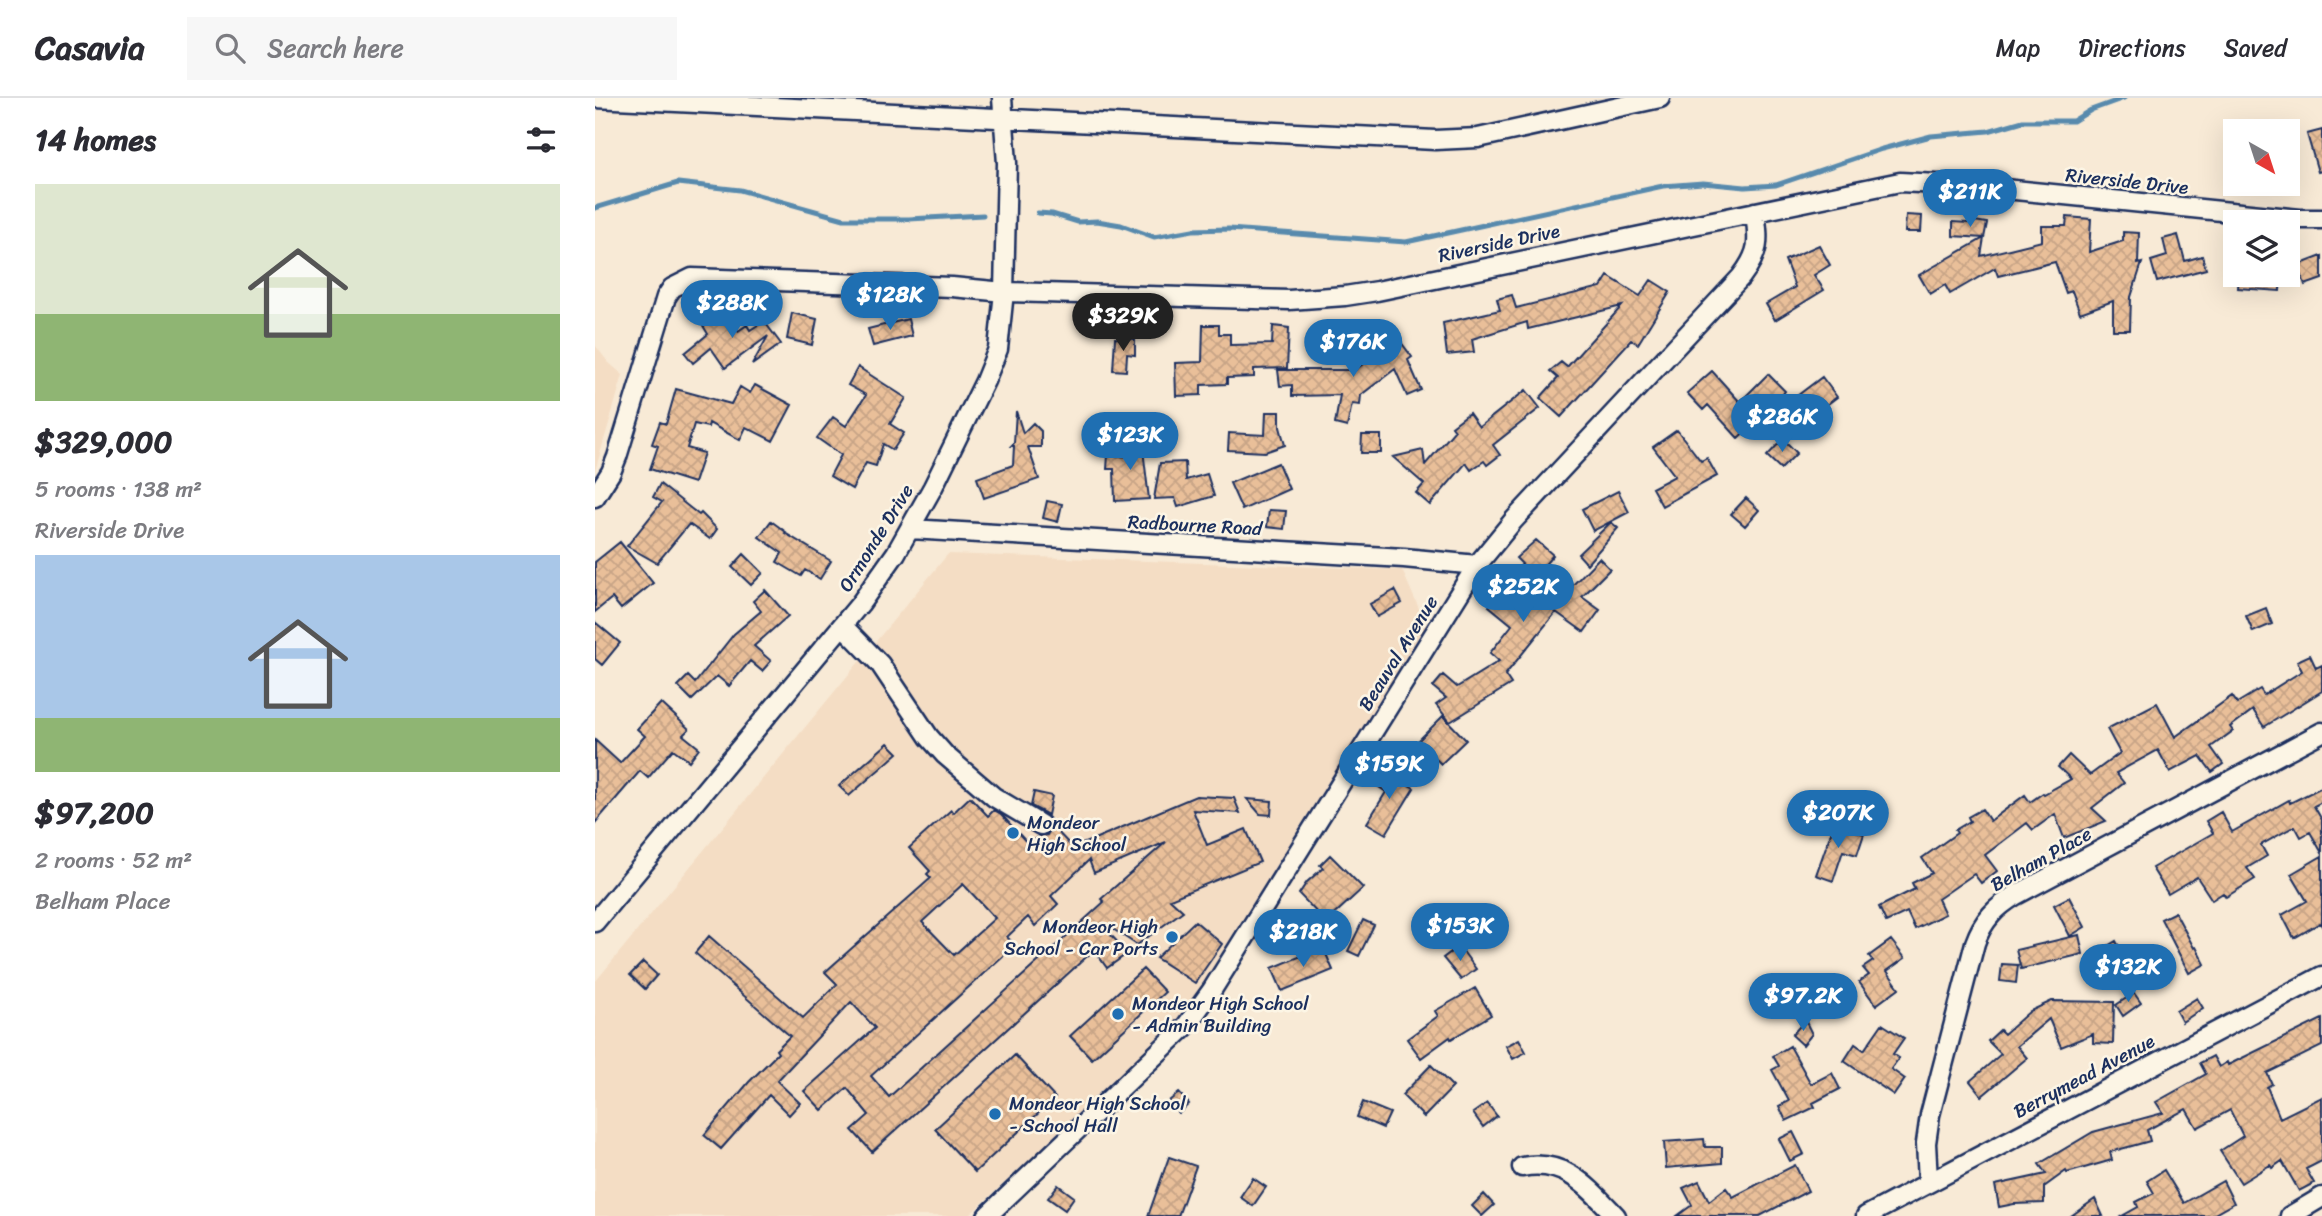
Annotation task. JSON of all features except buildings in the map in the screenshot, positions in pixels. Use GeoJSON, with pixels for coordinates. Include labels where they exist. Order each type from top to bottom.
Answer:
{"type":"FeatureCollection","features":[{"type":"Feature","properties":{"kind":"street"},"geometry":{"type":"LineString","coordinates":[[595,98],[1457,140],[1478,138],[1660,98]]}},
{"type":"Feature","properties":{"kind":"street","name":"Ormonde Drive"},"geometry":{"type":"LineString","coordinates":[[595,922],[843,626],[878,580],[910,529],[952,451],[993,363],[1000,334],[1004,292],[1007,163],[1002,98]]}},
{"type":"Feature","properties":{"kind":"street","name":"Riverside Drive"},"geometry":{"type":"LineString","coordinates":[[595,496],[611,472],[617,457],[661,307],[672,288],[692,278],[952,287],[1004,292],[1289,300],[1345,296],[1879,185],[1921,182],[2322,219]]}},
{"type":"Feature","properties":{"kind":"street","name":"Beauval Avenue"},"geometry":{"type":"LineString","coordinates":[[986,1216],[1171,1042],[1193,1017],[1477,565],[1523,511],[1741,277],[1755,256],[1758,246],[1755,212]]}},
{"type":"Feature","properties":{"kind":"street","name":"Radbourne Road"},"geometry":{"type":"LineString","coordinates":[[910,529],[1404,558],[1477,565]]}},
{"type":"Feature","properties":{"kind":"street"},"geometry":{"type":"LineString","coordinates":[[843,626],[880,664],[929,737],[945,755],[994,797],[1041,824]]}},
{"type":"Feature","properties":{"kind":"street","name":"Belham Place"},"geometry":{"type":"LineString","coordinates":[[1928,1181],[1926,1143],[1930,1115],[1975,943],[1985,920],[1994,910],[2016,895],[2322,732]]}},
{"type":"Feature","properties":{"kind":"street","name":"Berrymead Avenue"},"geometry":{"type":"LineString","coordinates":[[1866,1216],[2322,976]]}},
{"type":"Feature","properties":{"kind":"street"},"geometry":{"type":"LineString","coordinates":[[1522,1167],[1544,1164],[1562,1170],[1594,1193],[1616,1216]]}},
{"type":"Feature","properties":{"kind":"street"},"geometry":{"type":"LineString","coordinates":[[2290,1216],[2322,1197]]}},
{"type":"Feature","properties":{"kind":"shaded area"},"geometry":{"type":"Polygon","coordinates":[[[595,345],[623,375],[595,471],[595,345]]]}},
{"type":"Feature","properties":{"kind":"shaded area","name":"Mondeor High School"},"geometry":{"type":"Polygon","coordinates":[[[948,554],[1402,570],[1431,636],[1196,1010],[968,1216],[595,1216],[595,982],[948,554]]]}},
{"type":"Feature","properties":{"kind":"waterway"},"geometry":{"type":"LineString","coordinates":[[1038,213],[1078,222],[1097,221],[1121,225],[1154,237],[1193,230],[1229,229],[1406,242],[1663,186],[1703,183],[1745,187],[1776,185],[1882,149],[1931,136],[1988,131],[2023,121],[2073,121],[2091,110],[2124,98]]}},
{"type":"Feature","properties":{"kind":"waterway"},"geometry":{"type":"LineString","coordinates":[[595,208],[678,183],[740,190],[844,219],[983,215]]}},
{"type":"Feature","properties":{"kind":"place","name":"Mondeor High School"},"geometry":{"type":"Point","coordinates":[1013,833]}},
{"type":"Feature","properties":{"kind":"place","name":"Mondeor High School - Car Ports"},"geometry":{"type":"Point","coordinates":[1172,937]}},
{"type":"Feature","properties":{"kind":"place","name":"Mondeor High School - Admin Building"},"geometry":{"type":"Point","coordinates":[1118,1014]}},
{"type":"Feature","properties":{"kind":"place","name":"Mondeor High School - School Hall"},"geometry":{"type":"Point","coordinates":[995,1114]}}]}
